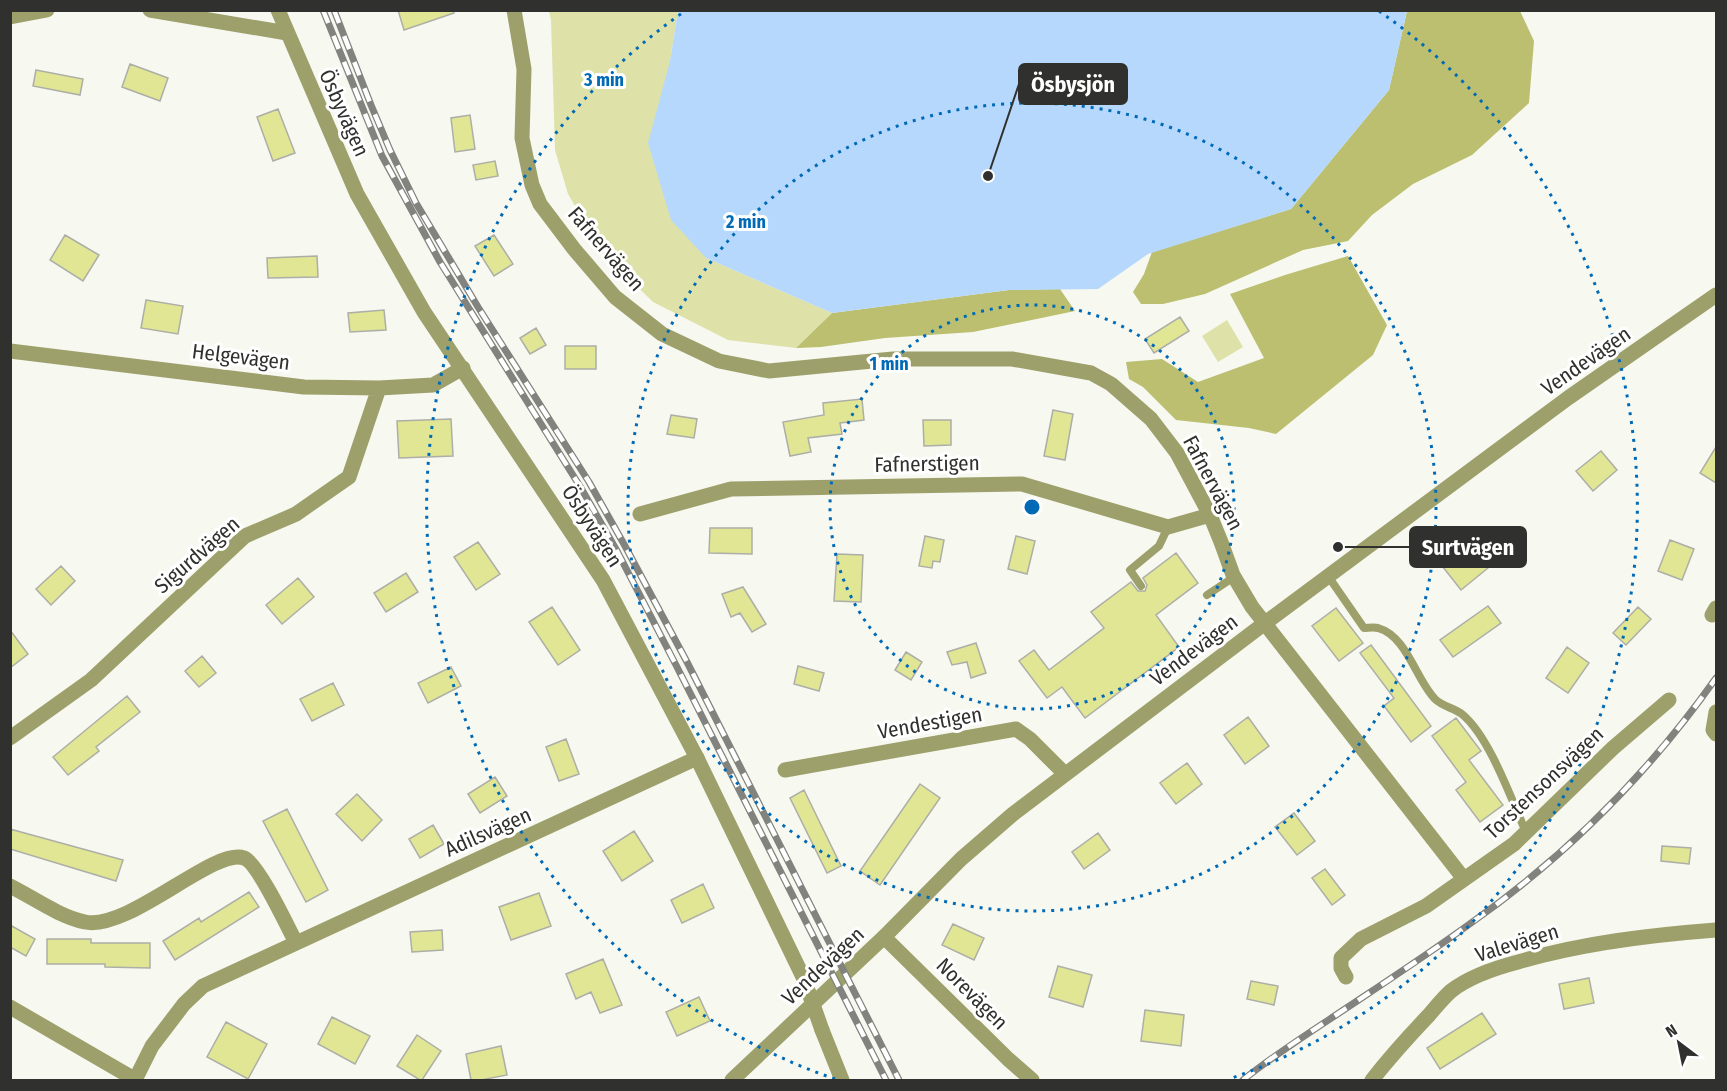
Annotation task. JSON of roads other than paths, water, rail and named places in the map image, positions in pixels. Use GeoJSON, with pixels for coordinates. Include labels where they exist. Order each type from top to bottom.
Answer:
{"type":"FeatureCollection","features":[{"type":"Feature","properties":{"kind":"street"},"geometry":{"type":"LineString","coordinates":[[10,17],[47,10]]}},
{"type":"Feature","properties":{"kind":"street"},"geometry":{"type":"LineString","coordinates":[[150,10],[287,33]]}},
{"type":"Feature","properties":{"kind":"street","name":"Ösbyvägen"},"geometry":{"type":"LineString","coordinates":[[278,10],[357,194],[424,312],[603,580],[697,758],[804,979],[842,1080]]}},
{"type":"Feature","properties":{"kind":"street","name":"Fafnervägen"},"geometry":{"type":"LineString","coordinates":[[514,10],[524,69],[522,138],[532,185],[540,204],[615,297],[662,334],[718,361],[769,371],[893,359],[1012,359],[1091,373],[1111,384],[1151,419],[1177,453],[1210,515],[1234,577],[1252,607],[1464,879]]}},
{"type":"Feature","properties":{"kind":"street","name":"Vendevägen"},"geometry":{"type":"LineString","coordinates":[[732,1080],[884,937],[961,859],[1013,814],[1568,398],[1716,295]]}},
{"type":"Feature","properties":{"kind":"street","name":"Helgevägen"},"geometry":{"type":"LineString","coordinates":[[10,351],[304,387],[379,388],[433,385],[463,368]]}},
{"type":"Feature","properties":{"kind":"street","name":"Sigurdvägen"},"geometry":{"type":"LineString","coordinates":[[10,738],[91,680],[245,536],[296,514],[349,477],[379,388]]}},
{"type":"Feature","properties":{"kind":"street","name":"Fafnerstigen"},"geometry":{"type":"LineString","coordinates":[[640,514],[731,489],[1022,483],[1168,527]]}},
{"type":"Feature","properties":{"kind":"street"},"geometry":{"type":"LineString","coordinates":[[1168,527],[1210,515]]}},
{"type":"Feature","properties":{"kind":"street","name":"Torstensonsvägen"},"geometry":{"type":"LineString","coordinates":[[1346,977],[1341,968],[1341,958],[1361,939],[1426,906],[1514,844],[1613,748],[1669,700]]}},
{"type":"Feature","properties":{"kind":"street"},"geometry":{"type":"LineString","coordinates":[[1715,732],[1716,712]]}},
{"type":"Feature","properties":{"kind":"street","name":"Vendestigen"},"geometry":{"type":"LineString","coordinates":[[785,770],[1016,729],[1030,739],[1065,774]]}},
{"type":"Feature","properties":{"kind":"street","name":"Adilsvägen"},"geometry":{"type":"LineString","coordinates":[[136,1080],[152,1046],[184,1004],[203,986],[697,758]]}},
{"type":"Feature","properties":{"kind":"street"},"geometry":{"type":"LineString","coordinates":[[10,885],[61,913],[86,922],[106,922],[150,901],[214,864],[231,857],[244,858],[255,867],[296,943]]}},
{"type":"Feature","properties":{"kind":"street","name":"Valevägen"},"geometry":{"type":"LineString","coordinates":[[1372,1080],[1451,991],[1474,978],[1498,968],[1570,949],[1630,938],[1716,930]]}},
{"type":"Feature","properties":{"kind":"street","name":"Norevägen"},"geometry":{"type":"LineString","coordinates":[[884,937],[1032,1080]]}},
{"type":"Feature","properties":{"kind":"street"},"geometry":{"type":"LineString","coordinates":[[10,1007],[136,1080]]}},
{"type":"Feature","properties":{"kind":"lane"},"geometry":{"type":"LineString","coordinates":[[1141,586],[1130,570],[1159,546],[1168,527]]}},
{"type":"Feature","properties":{"kind":"lane"},"geometry":{"type":"LineString","coordinates":[[1328,576],[1364,628],[1377,628],[1393,635],[1435,699],[1448,708],[1462,713],[1485,742],[1526,832]]}},
{"type":"Feature","properties":{"kind":"lane"},"geometry":{"type":"LineString","coordinates":[[1207,595],[1234,577]]}},
{"type":"Feature","properties":{"kind":"water"},"geometry":{"type":"Polygon","coordinates":[[[678,10],[1407,11],[1389,90],[1291,209],[1148,254],[1098,289],[1009,290],[832,313],[706,258],[671,220],[648,143],[670,61],[678,10]]]}},
{"type":"Feature","properties":{"kind":"railway"},"geometry":{"type":"LineString","coordinates":[[323,10],[382,156],[440,262],[581,488],[617,551],[886,1080]]}},
{"type":"Feature","properties":{"kind":"railway"},"geometry":{"type":"LineString","coordinates":[[334,10],[390,150],[416,203],[478,307],[589,482],[625,546],[687,662],[899,1080]]}},
{"type":"Feature","properties":{"kind":"railway"},"geometry":{"type":"LineString","coordinates":[[1243,1080],[1289,1046],[1454,935],[1540,870],[1573,841],[1634,780],[1663,747],[1716,678]]}},
{"type":"Feature","properties":{"kind":"place","name":"Ösbysjön"},"geometry":{"type":"Point","coordinates":[988,176]}},
{"type":"Feature","properties":{"kind":"place","name":"Surtvägen"},"geometry":{"type":"Point","coordinates":[1338,547]}}]}
